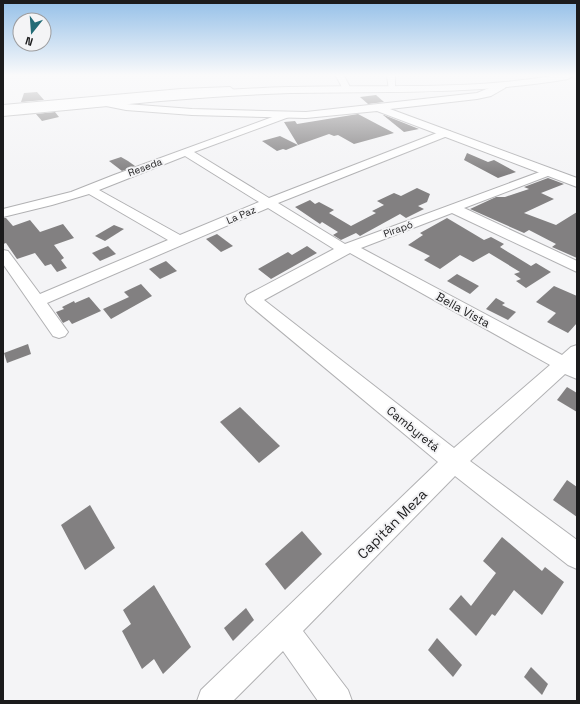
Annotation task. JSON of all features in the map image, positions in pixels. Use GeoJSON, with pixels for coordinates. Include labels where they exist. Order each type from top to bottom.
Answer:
{"type":"FeatureCollection","features":[{"type":"Feature","properties":{"kind":"main road"},"geometry":{"type":"LineString","coordinates":[[3,111],[30,109]]}},
{"type":"Feature","properties":{"kind":"main road"},"geometry":{"type":"LineString","coordinates":[[3,111],[39,109]]}},
{"type":"Feature","properties":{"kind":"main road"},"geometry":{"type":"LineString","coordinates":[[223,109],[286,115],[368,109]]}},
{"type":"Feature","properties":{"kind":"main road"},"geometry":{"type":"LineString","coordinates":[[379,109],[577,183]]}},
{"type":"Feature","properties":{"kind":"street"},"geometry":{"type":"LineString","coordinates":[[3,111],[23,109]]}},
{"type":"Feature","properties":{"kind":"street"},"geometry":{"type":"LineString","coordinates":[[3,118],[105,109]]}},
{"type":"Feature","properties":{"kind":"street","name":"Reseda"},"geometry":{"type":"LineString","coordinates":[[3,213],[67,198],[91,190],[118,177],[286,115]]}},
{"type":"Feature","properties":{"kind":"street","name":"La Paz"},"geometry":{"type":"LineString","coordinates":[[38,301],[268,203],[446,133]]}},
{"type":"Feature","properties":{"kind":"street","name":"Bella Vista"},"geometry":{"type":"LineString","coordinates":[[186,152],[268,203],[347,248],[572,363]]}},
{"type":"Feature","properties":{"kind":"street","name":"Pirapó"},"geometry":{"type":"LineString","coordinates":[[252,299],[347,248],[549,172]]}},
{"type":"Feature","properties":{"kind":"street"},"geometry":{"type":"LineString","coordinates":[[91,190],[180,241]]}},
{"type":"Feature","properties":{"kind":"street"},"geometry":{"type":"LineString","coordinates":[[453,208],[577,266]]}},
{"type":"Feature","properties":{"kind":"street"},"geometry":{"type":"LineString","coordinates":[[3,254],[59,332]]}},
{"type":"Feature","properties":{"kind":"street","name":"Cambyretá"},"geometry":{"type":"LineString","coordinates":[[252,299],[454,462],[577,556]]}},
{"type":"Feature","properties":{"kind":"street","name":"Capitán Meza"},"geometry":{"type":"LineString","coordinates":[[212,701],[454,462],[572,363]]}},
{"type":"Feature","properties":{"kind":"street"},"geometry":{"type":"LineString","coordinates":[[285,630],[338,701]]}},
{"type":"Feature","properties":{"kind":"building"},"geometry":{"type":"Polygon","coordinates":[[[55,112],[59,117],[42,121],[36,114],[55,112]]]}},
{"type":"Feature","properties":{"kind":"building"},"geometry":{"type":"Polygon","coordinates":[[[358,114],[394,133],[354,144],[338,135],[334,136],[329,134],[298,145],[284,122],[295,121],[297,124],[358,114]]]}},
{"type":"Feature","properties":{"kind":"building"},"geometry":{"type":"Polygon","coordinates":[[[384,115],[419,129],[404,132],[384,115]]]}},
{"type":"Feature","properties":{"kind":"building"},"geometry":{"type":"Polygon","coordinates":[[[280,136],[298,145],[286,150],[283,149],[277,151],[262,141],[280,136]]]}},
{"type":"Feature","properties":{"kind":"building"},"geometry":{"type":"Polygon","coordinates":[[[467,153],[488,162],[494,160],[516,172],[498,178],[464,160],[467,153]]]}},
{"type":"Feature","properties":{"kind":"building"},"geometry":{"type":"Polygon","coordinates":[[[121,157],[135,166],[122,171],[109,161],[121,157]]]}},
{"type":"Feature","properties":{"kind":"building"},"geometry":{"type":"Polygon","coordinates":[[[548,178],[564,184],[541,193],[554,199],[524,213],[556,225],[577,212],[577,258],[552,247],[556,244],[529,230],[524,233],[470,209],[496,197],[505,197],[529,189],[524,187],[548,178]]]}},
{"type":"Feature","properties":{"kind":"building"},"geometry":{"type":"Polygon","coordinates":[[[417,188],[430,194],[427,202],[418,206],[424,209],[406,218],[400,214],[360,236],[356,233],[341,240],[333,235],[338,232],[322,222],[320,224],[295,207],[310,200],[315,204],[319,202],[334,210],[329,213],[351,226],[376,213],[372,211],[384,205],[377,201],[394,193],[401,196],[417,188]]]}},
{"type":"Feature","properties":{"kind":"building"},"geometry":{"type":"Polygon","coordinates":[[[3,218],[6,218],[13,226],[30,220],[40,232],[63,224],[74,238],[54,245],[64,258],[61,260],[67,268],[57,272],[51,264],[45,266],[35,253],[17,259],[6,243],[3,244],[3,218]]]}},
{"type":"Feature","properties":{"kind":"building"},"geometry":{"type":"Polygon","coordinates":[[[447,218],[484,240],[491,237],[504,244],[500,247],[531,266],[536,263],[551,272],[526,288],[516,281],[521,279],[514,274],[520,272],[489,253],[473,262],[460,255],[440,269],[424,260],[430,256],[408,245],[423,235],[420,233],[447,218]]]}},
{"type":"Feature","properties":{"kind":"building"},"geometry":{"type":"Polygon","coordinates":[[[114,225],[124,229],[105,241],[95,236],[114,225]]]}},
{"type":"Feature","properties":{"kind":"building"},"geometry":{"type":"Polygon","coordinates":[[[217,234],[233,246],[221,252],[206,239],[217,234]]]}},
{"type":"Feature","properties":{"kind":"building"},"geometry":{"type":"Polygon","coordinates":[[[108,246],[116,254],[100,261],[92,253],[108,246]]]}},
{"type":"Feature","properties":{"kind":"building"},"geometry":{"type":"Polygon","coordinates":[[[307,246],[317,253],[271,279],[258,269],[288,252],[292,255],[307,246]]]}},
{"type":"Feature","properties":{"kind":"building"},"geometry":{"type":"Polygon","coordinates":[[[166,261],[177,271],[160,279],[149,269],[166,261]]]}},
{"type":"Feature","properties":{"kind":"building"},"geometry":{"type":"Polygon","coordinates":[[[457,274],[479,286],[470,294],[447,281],[457,274]]]}},
{"type":"Feature","properties":{"kind":"building"},"geometry":{"type":"Polygon","coordinates":[[[141,284],[152,296],[111,319],[103,309],[129,297],[124,292],[141,284]]]}},
{"type":"Feature","properties":{"kind":"building"},"geometry":{"type":"Polygon","coordinates":[[[554,286],[577,296],[577,323],[568,333],[547,322],[556,313],[536,302],[554,286]]]}},
{"type":"Feature","properties":{"kind":"building"},"geometry":{"type":"Polygon","coordinates":[[[89,297],[101,311],[72,324],[69,320],[63,323],[56,312],[64,309],[62,307],[74,301],[75,303],[89,297]]]}},
{"type":"Feature","properties":{"kind":"building"},"geometry":{"type":"Polygon","coordinates":[[[496,298],[505,303],[502,305],[516,312],[508,320],[486,309],[496,298]]]}},
{"type":"Feature","properties":{"kind":"building"},"geometry":{"type":"Polygon","coordinates":[[[28,344],[31,354],[7,363],[4,353],[28,344]]]}},
{"type":"Feature","properties":{"kind":"building"},"geometry":{"type":"Polygon","coordinates":[[[567,387],[577,393],[577,412],[557,400],[567,387]]]}},
{"type":"Feature","properties":{"kind":"building"},"geometry":{"type":"Polygon","coordinates":[[[240,407],[280,446],[259,463],[220,422],[240,407]]]}},
{"type":"Feature","properties":{"kind":"building"},"geometry":{"type":"Polygon","coordinates":[[[567,480],[577,487],[577,517],[553,500],[567,480]]]}},
{"type":"Feature","properties":{"kind":"building"},"geometry":{"type":"Polygon","coordinates":[[[90,505],[115,548],[85,570],[61,525],[90,505]]]}},
{"type":"Feature","properties":{"kind":"building"},"geometry":{"type":"Polygon","coordinates":[[[302,531],[322,554],[285,590],[265,564],[302,531]]]}},
{"type":"Feature","properties":{"kind":"building"},"geometry":{"type":"Polygon","coordinates":[[[502,537],[542,571],[545,567],[564,582],[542,615],[514,590],[495,616],[492,614],[476,636],[449,609],[461,595],[471,606],[496,573],[483,561],[502,537]]]}},
{"type":"Feature","properties":{"kind":"building"},"geometry":{"type":"Polygon","coordinates":[[[154,585],[191,647],[163,674],[154,659],[142,669],[122,631],[131,624],[123,610],[154,585]]]}},
{"type":"Feature","properties":{"kind":"building"},"geometry":{"type":"Polygon","coordinates":[[[246,608],[254,620],[233,641],[224,628],[246,608]]]}},
{"type":"Feature","properties":{"kind":"building"},"geometry":{"type":"Polygon","coordinates":[[[437,638],[462,665],[453,677],[428,650],[437,638]]]}},
{"type":"Feature","properties":{"kind":"building"},"geometry":{"type":"Polygon","coordinates":[[[531,667],[548,684],[542,695],[524,677],[531,667]]]}}]}
